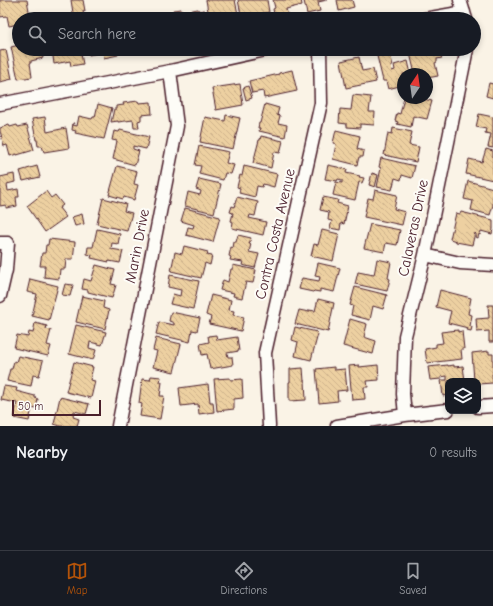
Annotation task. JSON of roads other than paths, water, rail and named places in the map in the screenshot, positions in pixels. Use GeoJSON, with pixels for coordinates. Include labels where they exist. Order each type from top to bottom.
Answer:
{"type":"FeatureCollection","features":[{"type":"Feature","properties":{"kind":"street"},"geometry":{"type":"LineString","coordinates":[[460,0],[464,12]]}},
{"type":"Feature","properties":{"kind":"street"},"geometry":{"type":"LineString","coordinates":[[0,104],[170,71],[238,56]]}},
{"type":"Feature","properties":{"kind":"street","name":"Contra Costa Avenue"},"geometry":{"type":"LineString","coordinates":[[269,426],[265,353],[321,103],[320,56]]}},
{"type":"Feature","properties":{"kind":"street","name":"Calaveras Drive"},"geometry":{"type":"LineString","coordinates":[[405,415],[402,394],[404,336],[424,254],[466,56]]}},
{"type":"Feature","properties":{"kind":"street","name":"Marin Drive"},"geometry":{"type":"LineString","coordinates":[[118,426],[177,126],[170,71]]}},
{"type":"Feature","properties":{"kind":"street"},"geometry":{"type":"LineString","coordinates":[[0,296],[6,270],[4,243]]}},
{"type":"Feature","properties":{"kind":"street"},"geometry":{"type":"LineString","coordinates":[[424,254],[460,263],[493,265]]}},
{"type":"Feature","properties":{"kind":"street"},"geometry":{"type":"LineString","coordinates":[[481,407],[493,406]]}},
{"type":"Feature","properties":{"kind":"street"},"geometry":{"type":"LineString","coordinates":[[337,426],[445,410]]}}]}
